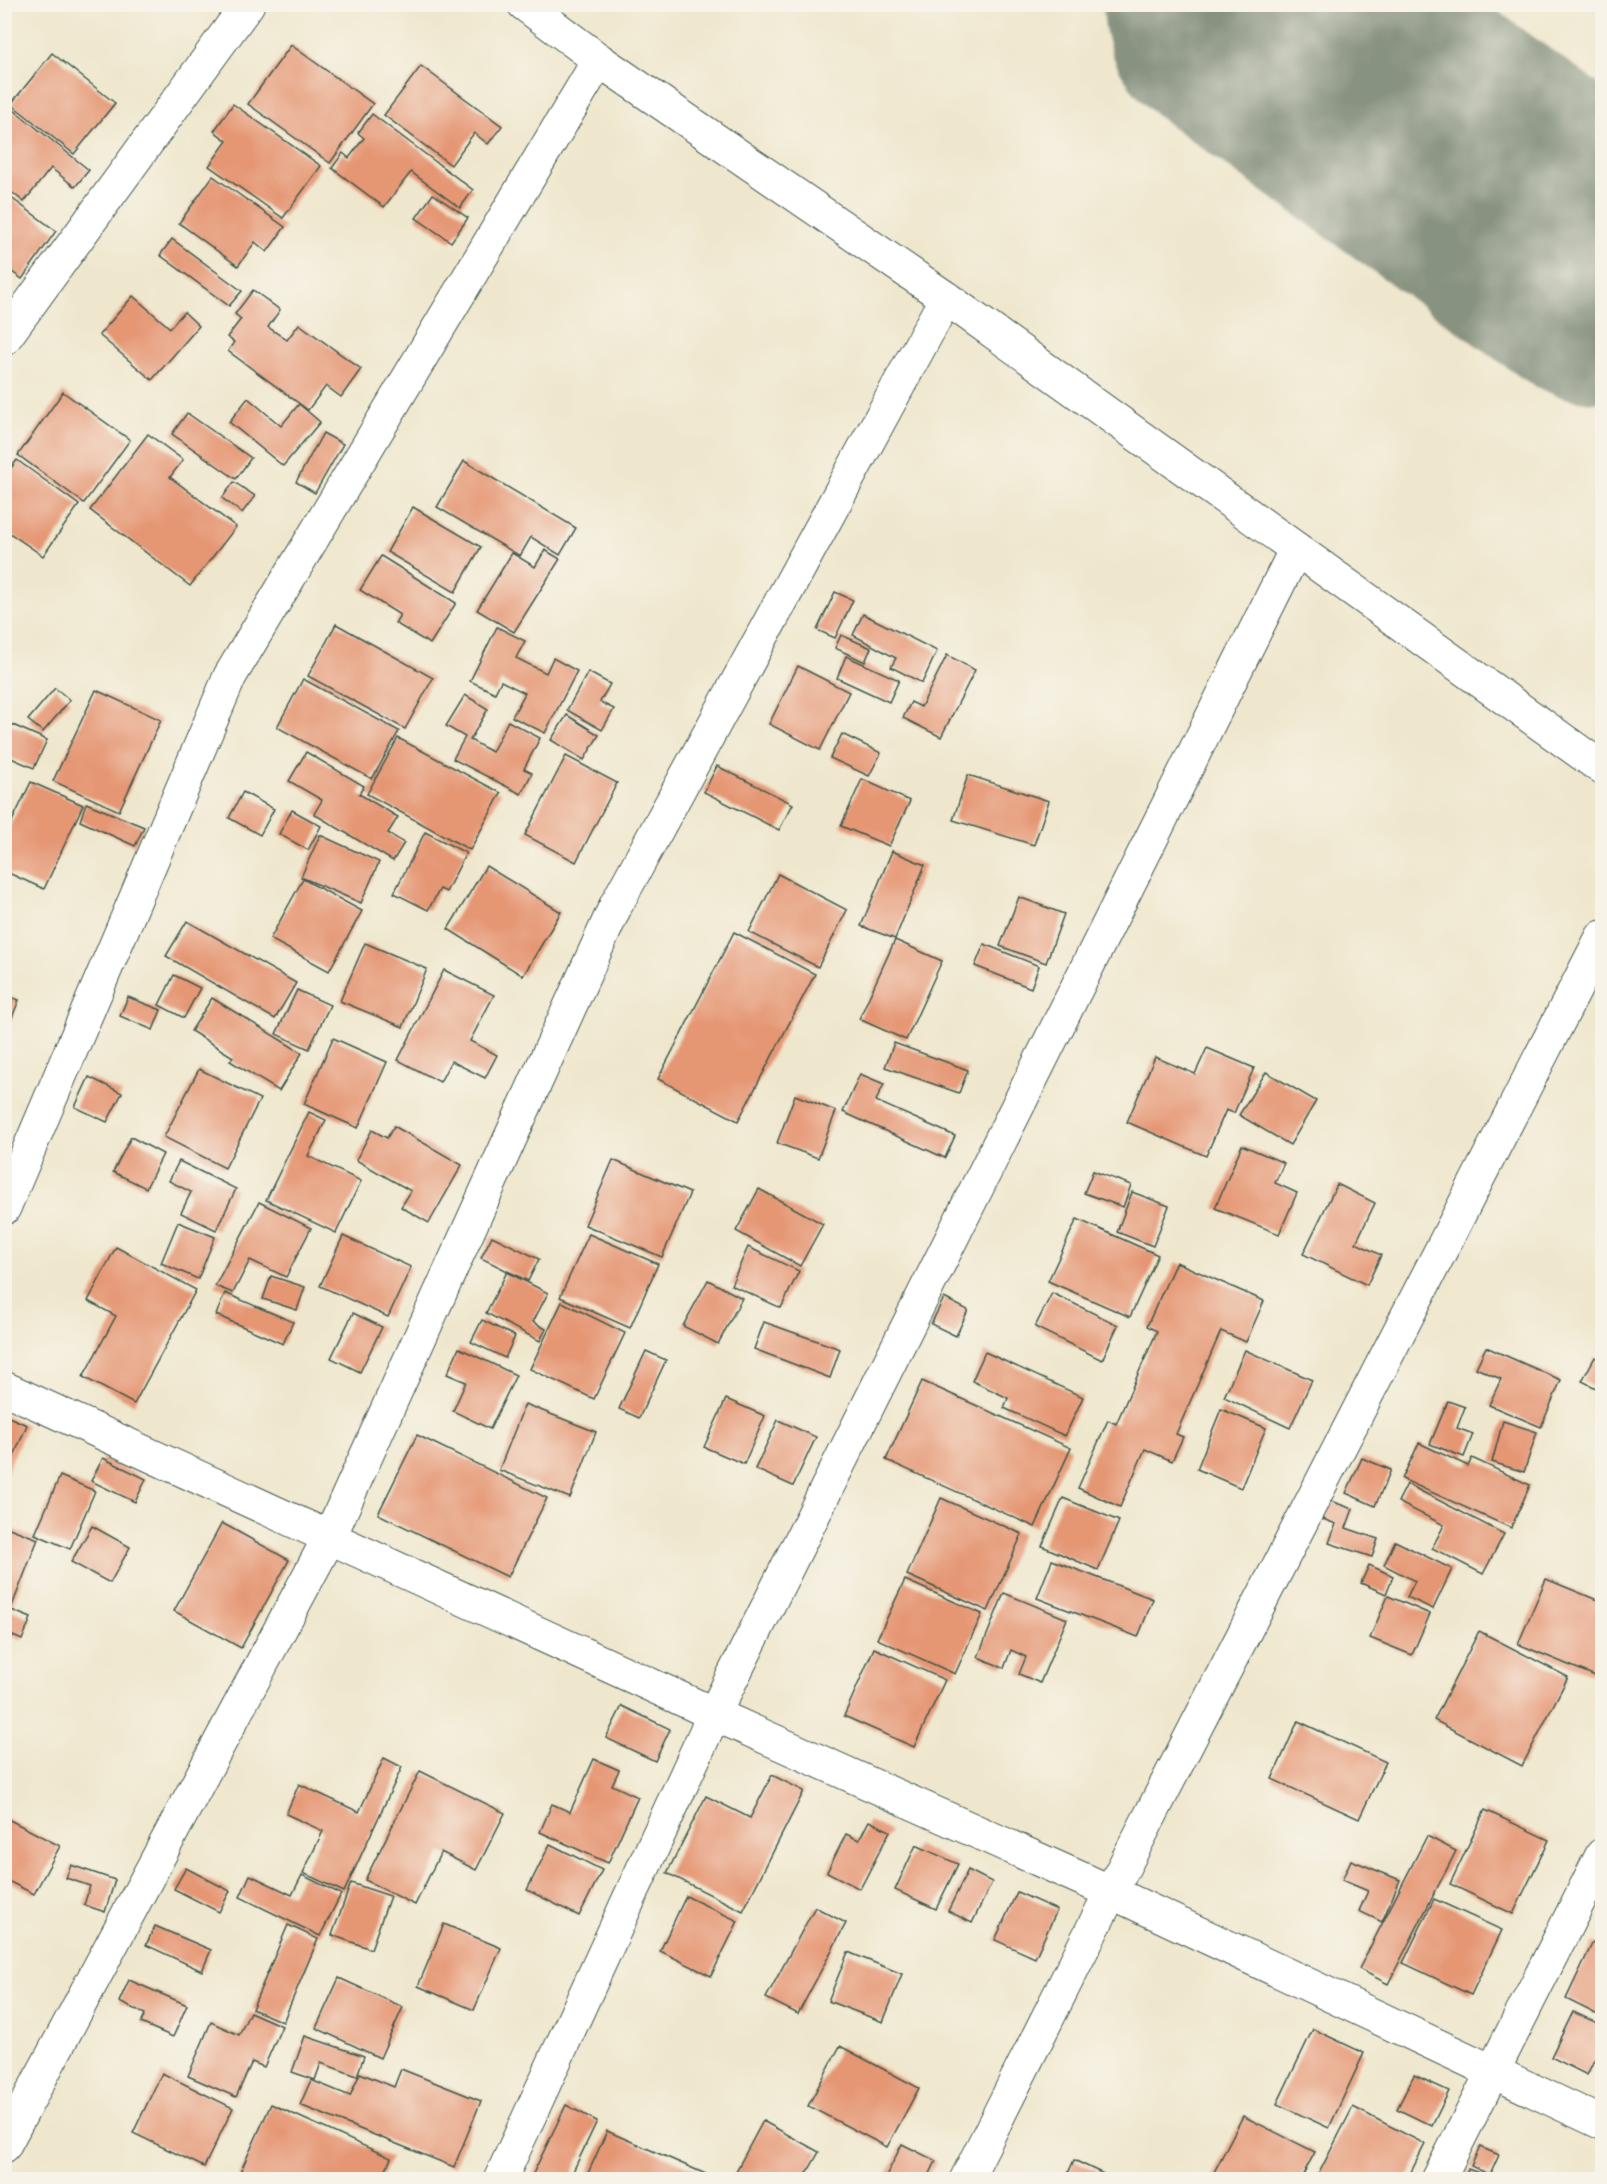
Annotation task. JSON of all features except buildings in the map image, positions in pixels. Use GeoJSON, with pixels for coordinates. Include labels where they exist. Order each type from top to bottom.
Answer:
{"type":"FeatureCollection","features":[{"type":"Feature","properties":{"kind":"street"},"geometry":{"type":"LineString","coordinates":[[4,339],[248,4]]}},
{"type":"Feature","properties":{"kind":"street"},"geometry":{"type":"LineString","coordinates":[[524,4],[599,60],[946,298],[1602,768]]}},
{"type":"Feature","properties":{"kind":"street"},"geometry":{"type":"LineString","coordinates":[[4,1208],[230,676],[599,60]]}},
{"type":"Feature","properties":{"kind":"street"},"geometry":{"type":"LineString","coordinates":[[4,2146],[329,1538],[616,905],[946,298]]}},
{"type":"Feature","properties":{"kind":"street"},"geometry":{"type":"LineString","coordinates":[[500,2180],[714,1714],[1296,549]]}},
{"type":"Feature","properties":{"kind":"street"},"geometry":{"type":"LineString","coordinates":[[966,2180],[1111,1892],[1602,937]]}},
{"type":"Feature","properties":{"kind":"street"},"geometry":{"type":"LineString","coordinates":[[4,1388],[714,1714],[1111,1892],[1602,2123]]}},
{"type":"Feature","properties":{"kind":"street"},"geometry":{"type":"LineString","coordinates":[[1438,2180],[1602,1855]]}},
{"type":"Feature","properties":{"kind":"runway"},"geometry":{"type":"LineString","coordinates":[[1245,4],[1602,261]]}}]}
